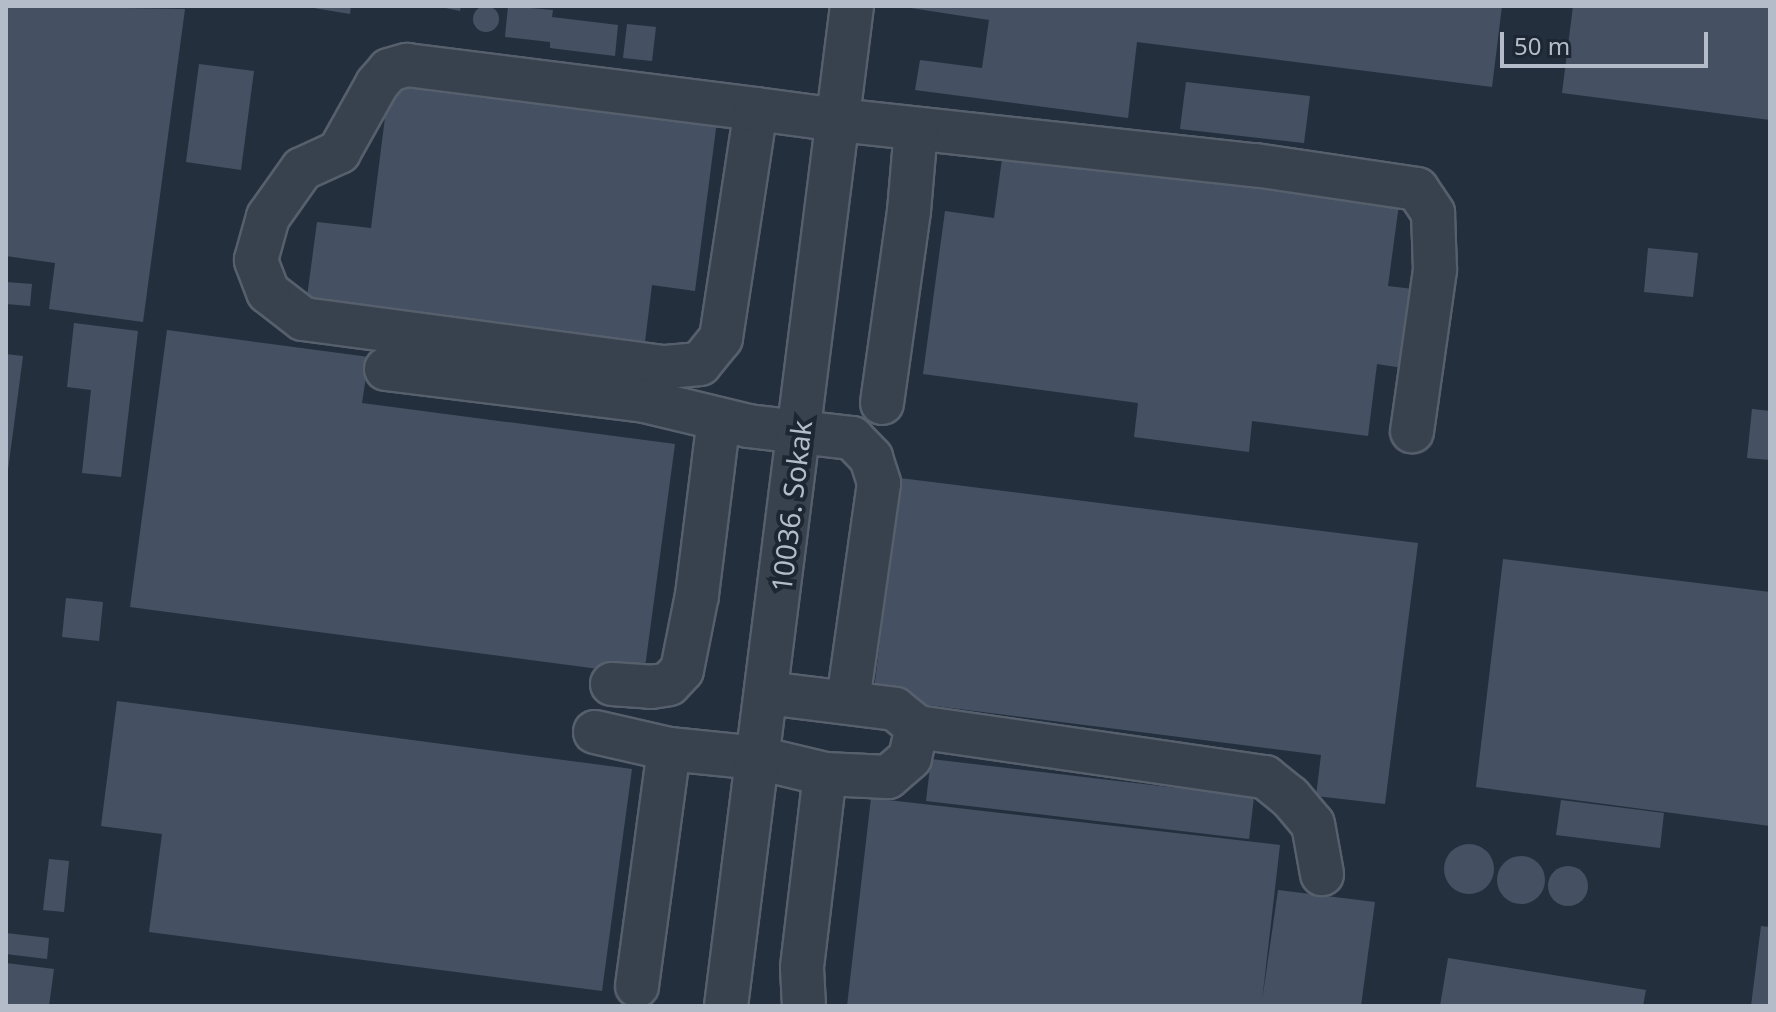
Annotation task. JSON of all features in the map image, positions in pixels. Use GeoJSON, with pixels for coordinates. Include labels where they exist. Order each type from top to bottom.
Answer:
{"type":"FeatureCollection","features":[{"type":"Feature","properties":{"kind":"street","name":"10036. Sokak"},"geometry":{"type":"LineString","coordinates":[[726,1006],[852,6]]}},
{"type":"Feature","properties":{"kind":"street"},"geometry":{"type":"LineString","coordinates":[[756,109],[721,338],[700,364],[663,367],[303,319],[268,292],[256,260],[268,217],[302,169],[339,152],[389,70],[407,65],[756,109],[838,120],[1255,165],[1417,189],[1433,213],[1435,270],[1412,431]]}},
{"type":"Feature","properties":{"kind":"street"},"geometry":{"type":"LineString","coordinates":[[882,403],[909,211],[916,129]]}},
{"type":"Feature","properties":{"kind":"street"},"geometry":{"type":"LineString","coordinates":[[386,369],[645,401],[719,419],[852,438],[871,458],[879,483],[848,702]]}},
{"type":"Feature","properties":{"kind":"street"},"geometry":{"type":"LineString","coordinates":[[612,684],[651,687],[669,684],[682,670],[697,595],[719,419]]}},
{"type":"Feature","properties":{"kind":"street"},"geometry":{"type":"LineString","coordinates":[[767,693],[895,709],[917,727],[1265,777],[1290,797],[1313,824],[1322,874]]}},
{"type":"Feature","properties":{"kind":"street"},"geometry":{"type":"LineString","coordinates":[[595,732],[669,749],[758,758],[825,774],[888,777],[910,758],[917,727]]}},
{"type":"Feature","properties":{"kind":"street"},"geometry":{"type":"LineString","coordinates":[[637,986],[669,749]]}},
{"type":"Feature","properties":{"kind":"street"},"geometry":{"type":"LineString","coordinates":[[804,1006],[802,968],[825,774]]}},
{"type":"Feature","properties":{"kind":"building"},"geometry":{"type":"Polygon","coordinates":[[[6,6],[185,9],[143,322],[49,309],[55,263],[6,256],[6,6]]]}},
{"type":"Feature","properties":{"kind":"building"},"geometry":{"type":"Polygon","coordinates":[[[302,6],[351,6],[350,14],[302,6]]]}},
{"type":"Feature","properties":{"kind":"building"},"geometry":{"type":"Polygon","coordinates":[[[436,6],[461,6],[460,11],[436,6]]]}},
{"type":"Feature","properties":{"kind":"building"},"geometry":{"type":"Polygon","coordinates":[[[486,6],[495,10],[499,19],[495,28],[486,32],[477,28],[473,19],[477,10],[486,6]]]}},
{"type":"Feature","properties":{"kind":"building"},"geometry":{"type":"Polygon","coordinates":[[[508,6],[553,10],[552,17],[618,25],[615,56],[550,48],[550,42],[505,37],[508,6]]]}},
{"type":"Feature","properties":{"kind":"building"},"geometry":{"type":"Polygon","coordinates":[[[898,6],[1502,6],[1492,87],[1137,42],[1128,118],[915,90],[920,60],[982,68],[989,20],[898,6]]]}},
{"type":"Feature","properties":{"kind":"building"},"geometry":{"type":"Polygon","coordinates":[[[1573,6],[1770,6],[1770,120],[1562,93],[1573,6]]]}},
{"type":"Feature","properties":{"kind":"building"},"geometry":{"type":"Polygon","coordinates":[[[627,24],[656,27],[652,61],[623,58],[627,24]]]}},
{"type":"Feature","properties":{"kind":"building"},"geometry":{"type":"Polygon","coordinates":[[[199,64],[254,71],[241,170],[186,162],[199,64]]]}},
{"type":"Feature","properties":{"kind":"building"},"geometry":{"type":"Polygon","coordinates":[[[390,78],[717,121],[695,291],[652,285],[645,342],[307,297],[317,222],[371,228],[390,78]]]}},
{"type":"Feature","properties":{"kind":"building"},"geometry":{"type":"Polygon","coordinates":[[[1186,82],[1310,96],[1304,143],[1180,129],[1186,82]]]}},
{"type":"Feature","properties":{"kind":"building"},"geometry":{"type":"Polygon","coordinates":[[[1003,151],[1399,204],[1388,286],[1413,289],[1403,368],[1377,364],[1368,436],[1252,421],[1249,452],[1134,437],[1138,403],[923,374],[945,211],[994,218],[1003,151]]]}},
{"type":"Feature","properties":{"kind":"building"},"geometry":{"type":"Polygon","coordinates":[[[1648,248],[1698,253],[1693,297],[1644,292],[1648,248]]]}},
{"type":"Feature","properties":{"kind":"building"},"geometry":{"type":"Polygon","coordinates":[[[6,282],[32,284],[30,306],[6,304],[6,282]]]}},
{"type":"Feature","properties":{"kind":"building"},"geometry":{"type":"Polygon","coordinates":[[[74,323],[138,331],[121,477],[82,473],[91,390],[67,387],[74,323]]]}},
{"type":"Feature","properties":{"kind":"building"},"geometry":{"type":"Polygon","coordinates":[[[167,330],[369,357],[362,403],[675,444],[644,675],[130,607],[167,330]]]}},
{"type":"Feature","properties":{"kind":"building"},"geometry":{"type":"Polygon","coordinates":[[[6,354],[23,356],[8,470],[6,470],[6,354]]]}},
{"type":"Feature","properties":{"kind":"building"},"geometry":{"type":"Polygon","coordinates":[[[1752,409],[1770,411],[1770,460],[1747,458],[1752,409]]]}},
{"type":"Feature","properties":{"kind":"building"},"geometry":{"type":"Polygon","coordinates":[[[900,478],[1418,543],[1385,804],[1316,796],[1321,755],[873,698],[900,478]]]}},
{"type":"Feature","properties":{"kind":"building"},"geometry":{"type":"Polygon","coordinates":[[[1503,559],[1770,592],[1770,826],[1476,787],[1503,559]]]}},
{"type":"Feature","properties":{"kind":"building"},"geometry":{"type":"Polygon","coordinates":[[[66,598],[103,602],[99,641],[62,637],[66,598]]]}},
{"type":"Feature","properties":{"kind":"building"},"geometry":{"type":"Polygon","coordinates":[[[117,701],[632,769],[602,991],[149,932],[162,834],[101,826],[117,701]]]}},
{"type":"Feature","properties":{"kind":"building"},"geometry":{"type":"Polygon","coordinates":[[[931,759],[1254,797],[1249,839],[926,801],[931,759]]]}},
{"type":"Feature","properties":{"kind":"building"},"geometry":{"type":"Polygon","coordinates":[[[871,798],[1280,845],[1262,1001],[1278,890],[1375,902],[1361,1006],[847,1006],[871,798]]]}},
{"type":"Feature","properties":{"kind":"building"},"geometry":{"type":"Polygon","coordinates":[[[1561,800],[1664,813],[1660,848],[1556,835],[1561,800]]]}},
{"type":"Feature","properties":{"kind":"building"},"geometry":{"type":"Polygon","coordinates":[[[1469,844],[1487,851],[1494,869],[1487,887],[1469,894],[1451,887],[1444,869],[1451,851],[1469,844]]]}},
{"type":"Feature","properties":{"kind":"building"},"geometry":{"type":"Polygon","coordinates":[[[1521,856],[1538,863],[1545,880],[1538,897],[1521,904],[1504,897],[1497,880],[1504,863],[1521,856]]]}},
{"type":"Feature","properties":{"kind":"building"},"geometry":{"type":"Polygon","coordinates":[[[49,859],[69,861],[64,912],[43,910],[49,859]]]}},
{"type":"Feature","properties":{"kind":"building"},"geometry":{"type":"Polygon","coordinates":[[[1568,866],[1582,872],[1588,886],[1582,900],[1568,906],[1554,900],[1548,886],[1554,872],[1568,866]]]}},
{"type":"Feature","properties":{"kind":"building"},"geometry":{"type":"Polygon","coordinates":[[[1761,926],[1770,927],[1770,1006],[1751,1006],[1761,926]]]}},
{"type":"Feature","properties":{"kind":"building"},"geometry":{"type":"Polygon","coordinates":[[[6,933],[49,938],[47,959],[6,954],[6,933]]]}},
{"type":"Feature","properties":{"kind":"building"},"geometry":{"type":"Polygon","coordinates":[[[1448,958],[1646,990],[1643,1006],[1440,1006],[1448,958]]]}},
{"type":"Feature","properties":{"kind":"building"},"geometry":{"type":"Polygon","coordinates":[[[6,963],[54,969],[49,1006],[6,1006],[6,963]]]}}]}
